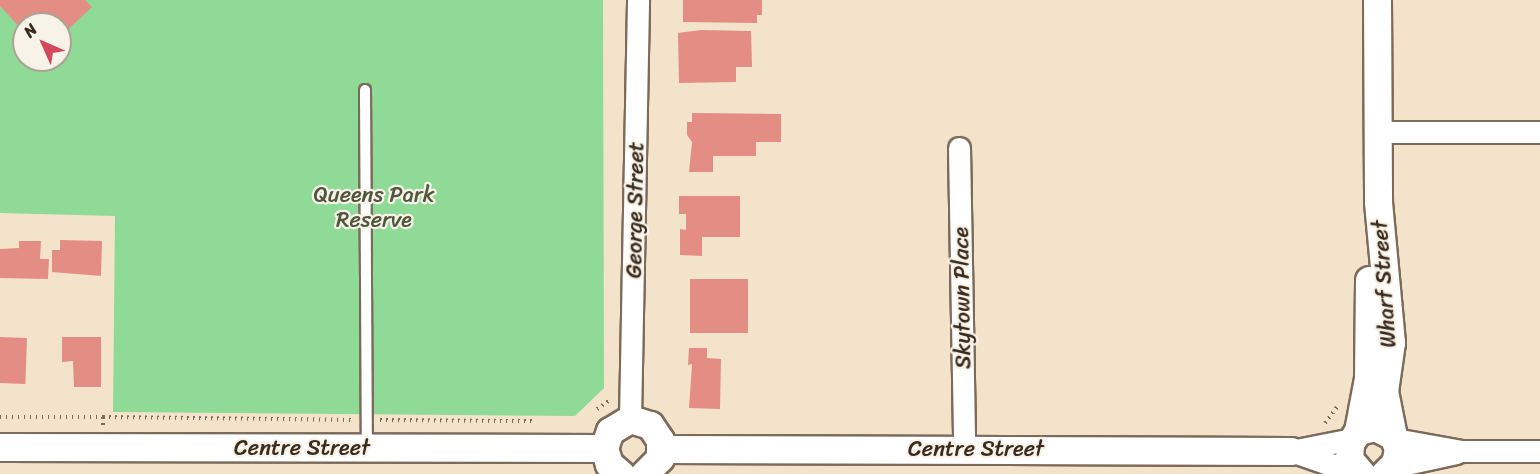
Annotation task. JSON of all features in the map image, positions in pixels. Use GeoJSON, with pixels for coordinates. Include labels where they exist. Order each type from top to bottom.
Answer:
{"type":"FeatureCollection","features":[{"type":"Feature","properties":{"kind":"street","name":"George Street"},"geometry":{"type":"LineString","coordinates":[[632,410],[638,0]]}},
{"type":"Feature","properties":{"kind":"street","name":"Wharf Street"},"geometry":{"type":"LineString","coordinates":[[1377,0],[1378,202],[1391,342],[1384,391],[1394,438]]}},
{"type":"Feature","properties":{"kind":"street"},"geometry":{"type":"LineString","coordinates":[[1378,132],[1540,132]]}},
{"type":"Feature","properties":{"kind":"street","name":"Skytown Place"},"geometry":{"type":"LineString","coordinates":[[959,148],[964,448]]}},
{"type":"Feature","properties":{"kind":"street","name":"Wharf Street"},"geometry":{"type":"LineString","coordinates":[[1355,435],[1368,378],[1369,290],[1378,202]]}},
{"type":"Feature","properties":{"kind":"street"},"geometry":{"type":"LineString","coordinates":[[621,474],[609,464],[604,448],[609,431],[632,410],[650,425],[661,449],[654,466],[644,474]]}},
{"type":"Feature","properties":{"kind":"street"},"geometry":{"type":"LineString","coordinates":[[1376,427],[1394,438],[1398,454],[1373,472],[1348,454],[1355,435],[1376,427]]}},
{"type":"Feature","properties":{"kind":"street","name":"Centre Street"},"geometry":{"type":"LineString","coordinates":[[661,449],[964,448],[1291,451],[1355,435]]}},
{"type":"Feature","properties":{"kind":"street","name":"Centre Street"},"geometry":{"type":"LineString","coordinates":[[1394,438],[1462,451],[1540,451]]}},
{"type":"Feature","properties":{"kind":"street","name":"Centre Street"},"geometry":{"type":"LineString","coordinates":[[0,447],[604,448]]}},
{"type":"Feature","properties":{"kind":"street","name":"Centre Street"},"geometry":{"type":"LineString","coordinates":[[1291,451],[1324,463],[1373,472],[1462,451]]}},
{"type":"Feature","properties":{"kind":"lane"},"geometry":{"type":"LineString","coordinates":[[365,90],[367,448]]}},
{"type":"Feature","properties":{"kind":"path"},"geometry":{"type":"LineString","coordinates":[[591,414],[606,400],[632,410]]}},
{"type":"Feature","properties":{"kind":"path"},"geometry":{"type":"LineString","coordinates":[[1325,433],[1325,420],[1338,406],[1344,406]]}},
{"type":"Feature","properties":{"kind":"path"},"geometry":{"type":"LineString","coordinates":[[103,417],[538,421]]}},
{"type":"Feature","properties":{"kind":"green space","name":"Queens Park Reserve"},"geometry":{"type":"Polygon","coordinates":[[[0,0],[603,0],[604,388],[575,416],[113,412],[115,216],[0,213],[0,0]]]}},
{"type":"Feature","properties":{"kind":"building"},"geometry":{"type":"Polygon","coordinates":[[[0,0],[85,0],[92,7],[72,26],[72,12],[12,12],[12,19],[0,6],[0,0]]]}},
{"type":"Feature","properties":{"kind":"building"},"geometry":{"type":"Polygon","coordinates":[[[683,0],[762,0],[762,15],[757,15],[757,23],[683,22],[683,0]]]}},
{"type":"Feature","properties":{"kind":"building"},"geometry":{"type":"Polygon","coordinates":[[[701,30],[751,31],[752,67],[736,67],[736,82],[679,83],[678,33],[701,30]]]}},
{"type":"Feature","properties":{"kind":"building"},"geometry":{"type":"Polygon","coordinates":[[[692,113],[781,114],[781,142],[756,142],[756,156],[713,156],[713,172],[689,172],[692,142],[687,135],[687,122],[692,122],[692,113]]]}},
{"type":"Feature","properties":{"kind":"building"},"geometry":{"type":"Polygon","coordinates":[[[679,196],[740,196],[740,237],[702,237],[702,256],[680,255],[680,229],[686,230],[686,214],[679,214],[679,196]]]}},
{"type":"Feature","properties":{"kind":"building"},"geometry":{"type":"Polygon","coordinates":[[[60,240],[102,241],[101,276],[52,272],[52,250],[60,250],[60,240]]]}},
{"type":"Feature","properties":{"kind":"building"},"geometry":{"type":"Polygon","coordinates":[[[19,241],[41,241],[40,259],[49,259],[48,279],[0,278],[0,249],[19,248],[19,241]]]}},
{"type":"Feature","properties":{"kind":"building"},"geometry":{"type":"Polygon","coordinates":[[[690,279],[748,279],[748,333],[690,333],[690,279]]]}},
{"type":"Feature","properties":{"kind":"building"},"geometry":{"type":"Polygon","coordinates":[[[0,337],[27,338],[25,384],[0,383],[0,337]]]}},
{"type":"Feature","properties":{"kind":"building"},"geometry":{"type":"Polygon","coordinates":[[[62,337],[101,337],[101,387],[74,387],[73,361],[62,362],[62,337]]]}},
{"type":"Feature","properties":{"kind":"building"},"geometry":{"type":"Polygon","coordinates":[[[689,348],[707,348],[707,358],[721,359],[720,409],[689,408],[692,364],[688,365],[689,348]]]}}]}
